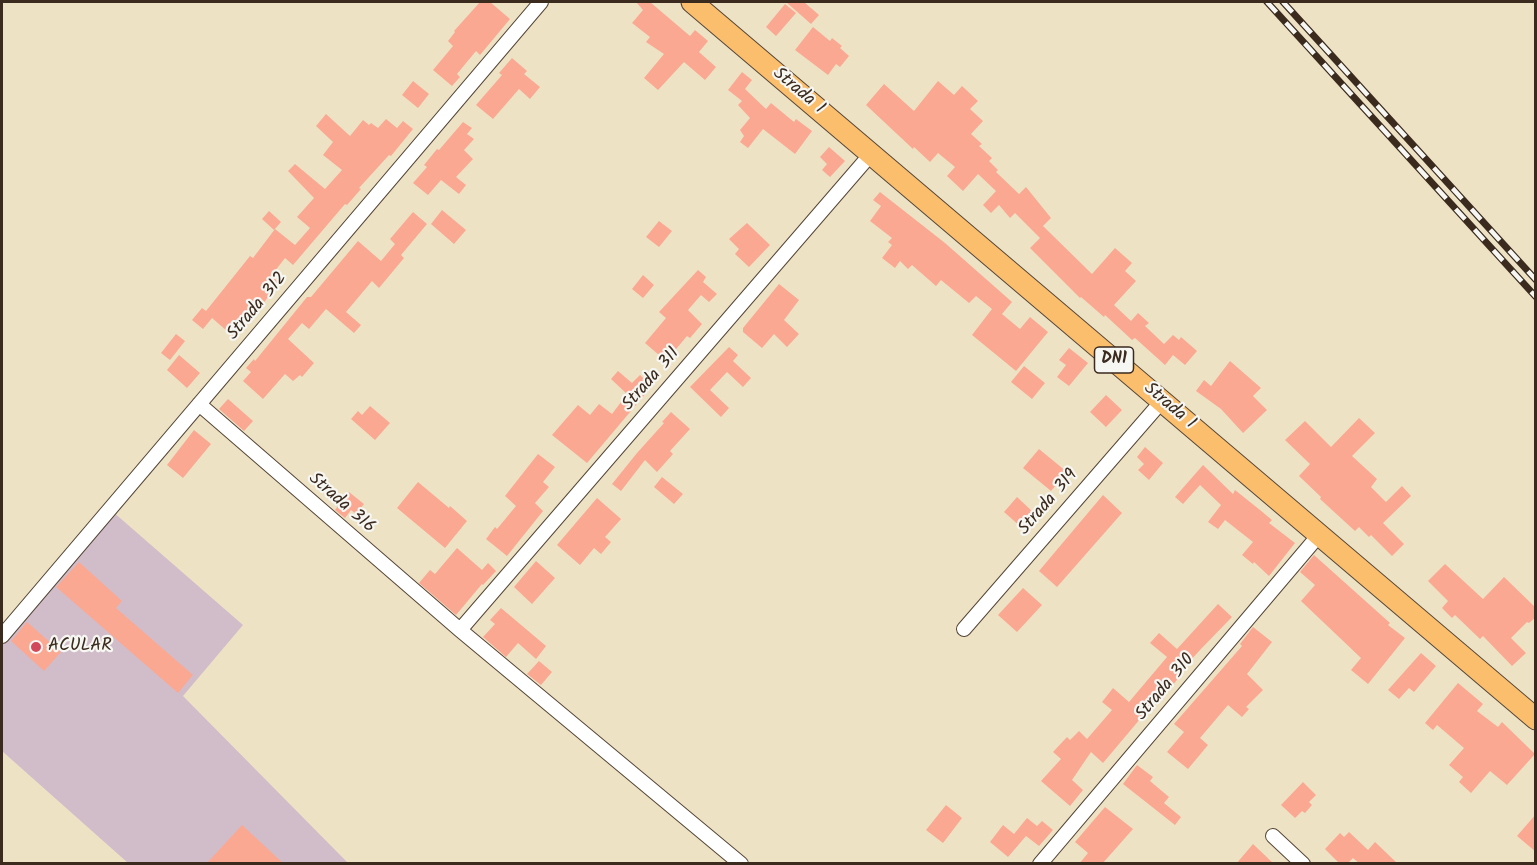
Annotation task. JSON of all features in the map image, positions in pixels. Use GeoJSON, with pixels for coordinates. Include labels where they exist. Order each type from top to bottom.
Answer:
{"type":"FeatureCollection","features":[{"type":"Feature","properties":{"kind":"main road","name":"Strada 1"},"geometry":{"type":"LineString","coordinates":[[692,2],[1536,719]]}},
{"type":"Feature","properties":{"kind":"street","name":"Strada 312"},"geometry":{"type":"LineString","coordinates":[[2,636],[542,2]]}},
{"type":"Feature","properties":{"kind":"street","name":"Strada 311"},"geometry":{"type":"LineString","coordinates":[[460,630],[870,154]]}},
{"type":"Feature","properties":{"kind":"street","name":"Strada 319"},"geometry":{"type":"LineString","coordinates":[[964,629],[1162,401]]}},
{"type":"Feature","properties":{"kind":"street","name":"Strada 316"},"geometry":{"type":"LineString","coordinates":[[199,404],[460,630],[741,864]]}},
{"type":"Feature","properties":{"kind":"street","name":"Strada 310"},"geometry":{"type":"LineString","coordinates":[[1040,864],[1319,535]]}},
{"type":"Feature","properties":{"kind":"street"},"geometry":{"type":"LineString","coordinates":[[1274,836],[1303,864]]}},
{"type":"Feature","properties":{"kind":"shaded area"},"geometry":{"type":"Polygon","coordinates":[[[112,511],[243,625],[183,696],[348,863],[128,863],[2,751],[2,642],[112,511]]]}},
{"type":"Feature","properties":{"kind":"building"},"geometry":{"type":"Polygon","coordinates":[[[480,2],[490,2],[510,19],[480,55],[476,51],[457,74],[460,77],[452,86],[433,70],[453,46],[448,41],[454,31],[480,2]]]}},
{"type":"Feature","properties":{"kind":"building"},"geometry":{"type":"Polygon","coordinates":[[[636,2],[650,2],[690,36],[695,30],[708,41],[699,52],[716,67],[705,80],[684,62],[658,90],[644,78],[664,54],[646,42],[650,37],[632,23],[643,10],[636,2]]]}},
{"type":"Feature","properties":{"kind":"building"},"geometry":{"type":"Polygon","coordinates":[[[786,2],[804,2],[819,15],[811,24],[786,2]]]}},
{"type":"Feature","properties":{"kind":"building"},"geometry":{"type":"Polygon","coordinates":[[[785,4],[796,13],[776,36],[766,27],[785,4]]]}},
{"type":"Feature","properties":{"kind":"building"},"geometry":{"type":"Polygon","coordinates":[[[813,27],[830,41],[832,38],[842,46],[840,48],[849,56],[840,67],[836,64],[828,75],[795,50],[813,27]]]}},
{"type":"Feature","properties":{"kind":"building"},"geometry":{"type":"Polygon","coordinates":[[[512,58],[527,71],[524,74],[540,87],[530,99],[519,89],[493,119],[476,105],[502,75],[499,73],[512,58]]]}},
{"type":"Feature","properties":{"kind":"building"},"geometry":{"type":"Polygon","coordinates":[[[742,72],[752,80],[745,89],[766,109],[771,103],[794,122],[796,119],[812,131],[795,154],[763,129],[748,148],[740,142],[744,136],[740,130],[750,118],[738,105],[742,101],[728,90],[742,72]]]}},
{"type":"Feature","properties":{"kind":"building"},"geometry":{"type":"Polygon","coordinates":[[[413,81],[429,94],[418,108],[402,95],[413,81]]]}},
{"type":"Feature","properties":{"kind":"building"},"geometry":{"type":"Polygon","coordinates":[[[938,81],[954,95],[962,86],[978,101],[970,109],[983,121],[971,134],[982,144],[979,146],[992,158],[989,161],[998,170],[996,172],[1019,194],[1026,187],[1051,218],[1043,226],[1092,274],[1115,248],[1132,263],[1125,271],[1136,281],[1114,305],[1131,321],[1138,313],[1149,323],[1145,326],[1164,344],[1173,335],[1179,340],[1181,337],[1197,351],[1185,365],[1173,355],[1165,365],[1135,338],[1132,340],[1105,315],[1104,317],[1080,298],[1030,248],[1040,238],[1015,213],[1010,218],[999,205],[991,213],[983,205],[996,191],[978,174],[963,191],[947,176],[955,167],[938,153],[930,162],[866,105],[884,84],[914,111],[938,81]]]}},
{"type":"Feature","properties":{"kind":"building"},"geometry":{"type":"Polygon","coordinates":[[[326,114],[350,136],[363,120],[378,128],[386,119],[397,128],[403,121],[413,129],[293,265],[285,258],[271,276],[279,282],[235,338],[212,318],[203,329],[192,320],[202,308],[206,311],[250,256],[253,258],[275,229],[295,245],[310,228],[297,217],[314,198],[288,171],[295,164],[325,189],[342,170],[323,155],[333,142],[316,126],[326,114]]]}},
{"type":"Feature","properties":{"kind":"building"},"geometry":{"type":"Polygon","coordinates":[[[463,122],[472,128],[467,134],[474,139],[464,150],[473,159],[456,177],[466,185],[459,194],[441,180],[428,195],[413,183],[427,167],[424,165],[437,149],[439,150],[463,122]]]}},
{"type":"Feature","properties":{"kind":"building"},"geometry":{"type":"Polygon","coordinates":[[[829,147],[845,161],[830,177],[822,170],[827,164],[820,157],[829,147]]]}},
{"type":"Feature","properties":{"kind":"building"},"geometry":{"type":"Polygon","coordinates":[[[880,192],[945,243],[1012,302],[1002,314],[1020,329],[1030,317],[1048,332],[1016,371],[972,335],[992,309],[976,296],[969,303],[941,280],[936,286],[912,265],[908,269],[900,261],[895,268],[882,258],[892,245],[888,242],[892,238],[870,221],[881,206],[873,200],[880,192]]]}},
{"type":"Feature","properties":{"kind":"building"},"geometry":{"type":"Polygon","coordinates":[[[442,210],[466,230],[454,244],[431,224],[442,210]]]}},
{"type":"Feature","properties":{"kind":"building"},"geometry":{"type":"Polygon","coordinates":[[[269,211],[281,222],[274,230],[262,219],[269,211]]]}},
{"type":"Feature","properties":{"kind":"building"},"geometry":{"type":"Polygon","coordinates":[[[413,212],[427,224],[401,255],[404,258],[379,288],[372,281],[346,312],[361,325],[354,333],[326,309],[309,329],[302,323],[288,339],[314,363],[302,377],[300,375],[293,381],[285,374],[263,399],[243,381],[251,372],[246,368],[254,359],[255,361],[307,297],[311,297],[358,241],[381,261],[395,244],[390,239],[413,212]]]}},
{"type":"Feature","properties":{"kind":"building"},"geometry":{"type":"Polygon","coordinates":[[[659,221],[672,231],[659,247],[646,237],[659,221]]]}},
{"type":"Feature","properties":{"kind":"building"},"geometry":{"type":"Polygon","coordinates":[[[747,223],[770,245],[749,267],[735,254],[739,249],[729,239],[747,223]]]}},
{"type":"Feature","properties":{"kind":"building"},"geometry":{"type":"Polygon","coordinates":[[[698,270],[706,277],[703,282],[717,294],[709,302],[701,295],[688,310],[702,324],[690,338],[687,336],[666,361],[645,343],[666,318],[659,312],[698,270]]]}},
{"type":"Feature","properties":{"kind":"building"},"geometry":{"type":"Polygon","coordinates":[[[643,275],[654,285],[643,298],[632,289],[643,275]]]}},
{"type":"Feature","properties":{"kind":"building"},"geometry":{"type":"Polygon","coordinates":[[[779,284],[799,300],[784,320],[799,334],[787,347],[774,334],[762,348],[743,332],[743,328],[779,284]]]}},
{"type":"Feature","properties":{"kind":"building"},"geometry":{"type":"Polygon","coordinates":[[[176,334],[185,341],[170,360],[161,353],[176,334]]]}},
{"type":"Feature","properties":{"kind":"building"},"geometry":{"type":"Polygon","coordinates":[[[729,347],[738,355],[733,361],[751,378],[743,387],[727,372],[710,390],[729,408],[721,417],[690,387],[729,347]]]}},
{"type":"Feature","properties":{"kind":"building"},"geometry":{"type":"Polygon","coordinates":[[[1069,348],[1088,363],[1069,386],[1057,377],[1066,365],[1059,360],[1069,348]]]}},
{"type":"Feature","properties":{"kind":"building"},"geometry":{"type":"Polygon","coordinates":[[[179,355],[200,373],[187,388],[167,370],[179,355]]]}},
{"type":"Feature","properties":{"kind":"building"},"geometry":{"type":"Polygon","coordinates":[[[1230,361],[1261,388],[1253,396],[1267,410],[1243,433],[1221,409],[1196,391],[1204,380],[1211,386],[1230,361]]]}},
{"type":"Feature","properties":{"kind":"building"},"geometry":{"type":"Polygon","coordinates":[[[1024,366],[1045,383],[1032,399],[1011,382],[1024,366]]]}},
{"type":"Feature","properties":{"kind":"building"},"geometry":{"type":"Polygon","coordinates":[[[618,371],[632,383],[640,375],[652,386],[587,463],[552,435],[578,405],[590,415],[599,404],[612,414],[627,394],[611,379],[618,371]]]}},
{"type":"Feature","properties":{"kind":"building"},"geometry":{"type":"Polygon","coordinates":[[[1106,395],[1122,410],[1106,427],[1090,412],[1106,395]]]}},
{"type":"Feature","properties":{"kind":"building"},"geometry":{"type":"Polygon","coordinates":[[[228,399],[253,421],[244,431],[219,409],[228,399]]]}},
{"type":"Feature","properties":{"kind":"building"},"geometry":{"type":"Polygon","coordinates":[[[370,406],[390,423],[375,440],[351,419],[358,411],[362,415],[370,406]]]}},
{"type":"Feature","properties":{"kind":"building"},"geometry":{"type":"Polygon","coordinates":[[[671,412],[690,429],[670,451],[673,454],[657,472],[645,460],[621,491],[612,484],[671,412]]]}},
{"type":"Feature","properties":{"kind":"building"},"geometry":{"type":"Polygon","coordinates":[[[1359,418],[1375,433],[1352,456],[1377,479],[1371,487],[1386,502],[1402,486],[1411,496],[1383,523],[1404,544],[1392,556],[1371,535],[1369,537],[1359,527],[1355,531],[1320,499],[1321,497],[1299,476],[1310,464],[1285,440],[1305,421],[1331,447],[1359,418]]]}},
{"type":"Feature","properties":{"kind":"building"},"geometry":{"type":"Polygon","coordinates":[[[194,430],[211,444],[183,478],[167,465],[194,430]]]}},
{"type":"Feature","properties":{"kind":"building"},"geometry":{"type":"Polygon","coordinates":[[[1145,447],[1163,463],[1149,480],[1138,470],[1144,464],[1137,457],[1145,447]]]}},
{"type":"Feature","properties":{"kind":"building"},"geometry":{"type":"Polygon","coordinates":[[[1039,449],[1067,472],[1051,491],[1023,468],[1039,449]]]}},
{"type":"Feature","properties":{"kind":"building"},"geometry":{"type":"Polygon","coordinates":[[[538,454],[555,467],[543,482],[549,487],[535,503],[543,511],[507,556],[486,539],[516,506],[505,496],[538,454]]]}},
{"type":"Feature","properties":{"kind":"building"},"geometry":{"type":"Polygon","coordinates":[[[1203,465],[1233,494],[1235,490],[1272,520],[1269,523],[1295,543],[1269,576],[1254,562],[1253,564],[1242,555],[1253,542],[1225,520],[1218,529],[1208,522],[1221,505],[1200,485],[1183,504],[1175,497],[1203,465]]]}},
{"type":"Feature","properties":{"kind":"building"},"geometry":{"type":"Polygon","coordinates":[[[662,477],[683,494],[674,504],[654,487],[662,477]]]}},
{"type":"Feature","properties":{"kind":"building"},"geometry":{"type":"Polygon","coordinates":[[[418,482],[467,521],[445,548],[397,508],[418,482]]]}},
{"type":"Feature","properties":{"kind":"building"},"geometry":{"type":"Polygon","coordinates":[[[349,492],[364,504],[356,514],[351,510],[345,518],[335,510],[349,492]]]}},
{"type":"Feature","properties":{"kind":"building"},"geometry":{"type":"Polygon","coordinates":[[[1103,495],[1122,513],[1057,587],[1039,571],[1103,495]]]}},
{"type":"Feature","properties":{"kind":"building"},"geometry":{"type":"Polygon","coordinates":[[[1017,497],[1034,513],[1021,527],[1004,512],[1017,497]]]}},
{"type":"Feature","properties":{"kind":"building"},"geometry":{"type":"Polygon","coordinates":[[[597,498],[621,519],[605,537],[611,542],[601,554],[594,548],[580,565],[557,545],[597,498]]]}},
{"type":"Feature","properties":{"kind":"building"},"geometry":{"type":"Polygon","coordinates":[[[457,548],[482,570],[488,563],[496,571],[456,615],[419,583],[430,570],[435,574],[457,548]]]}},
{"type":"Feature","properties":{"kind":"building"},"geometry":{"type":"Polygon","coordinates":[[[1314,555],[1390,623],[1388,625],[1405,638],[1368,684],[1351,670],[1361,658],[1301,601],[1315,585],[1300,572],[1314,555]]]}},
{"type":"Feature","properties":{"kind":"building"},"geometry":{"type":"Polygon","coordinates":[[[536,561],[555,578],[532,604],[514,587],[536,561]]]}},
{"type":"Feature","properties":{"kind":"building"},"geometry":{"type":"Polygon","coordinates":[[[79,562],[122,601],[116,608],[193,675],[178,693],[56,587],[79,562]]]}},
{"type":"Feature","properties":{"kind":"building"},"geometry":{"type":"Polygon","coordinates":[[[1445,564],[1483,599],[1504,577],[1536,608],[1536,617],[1529,623],[1527,622],[1511,638],[1526,653],[1512,666],[1483,636],[1480,639],[1455,615],[1452,618],[1442,608],[1448,601],[1428,581],[1445,564]]]}},
{"type":"Feature","properties":{"kind":"building"},"geometry":{"type":"Polygon","coordinates":[[[1023,588],[1042,605],[1017,632],[998,615],[1023,588]]]}},
{"type":"Feature","properties":{"kind":"building"},"geometry":{"type":"Polygon","coordinates":[[[1218,604],[1232,617],[1179,673],[1181,675],[1167,692],[1153,708],[1151,706],[1103,763],[1091,752],[1072,780],[1083,790],[1070,806],[1041,781],[1061,759],[1053,752],[1067,737],[1070,740],[1079,731],[1087,739],[1112,710],[1102,702],[1113,688],[1129,702],[1167,657],[1150,643],[1159,633],[1177,649],[1218,604]]]}},
{"type":"Feature","properties":{"kind":"building"},"geometry":{"type":"Polygon","coordinates":[[[501,608],[546,646],[536,659],[518,643],[506,657],[483,637],[495,624],[490,620],[501,608]]]}},
{"type":"Feature","properties":{"kind":"building","name":"ACULAR"},"geometry":{"type":"Polygon","coordinates":[[[27,622],[61,652],[44,671],[11,641],[27,622]]]}},
{"type":"Feature","properties":{"kind":"building"},"geometry":{"type":"Polygon","coordinates":[[[1253,627],[1272,642],[1247,674],[1263,690],[1246,707],[1249,709],[1242,717],[1228,705],[1200,738],[1208,745],[1188,769],[1167,752],[1184,732],[1174,724],[1242,646],[1240,644],[1253,627]]]}},
{"type":"Feature","properties":{"kind":"building"},"geometry":{"type":"Polygon","coordinates":[[[1421,653],[1436,666],[1414,692],[1409,688],[1399,699],[1388,690],[1421,653]]]}},
{"type":"Feature","properties":{"kind":"building"},"geometry":{"type":"Polygon","coordinates":[[[539,661],[552,672],[541,685],[527,674],[539,661]]]}},
{"type":"Feature","properties":{"kind":"building"},"geometry":{"type":"Polygon","coordinates":[[[1458,683],[1483,704],[1477,711],[1498,727],[1502,722],[1535,754],[1507,785],[1490,771],[1471,793],[1459,782],[1463,777],[1449,765],[1464,748],[1437,725],[1433,730],[1425,723],[1458,683]]]}},
{"type":"Feature","properties":{"kind":"building"},"geometry":{"type":"Polygon","coordinates":[[[1137,765],[1153,777],[1150,781],[1169,797],[1164,803],[1181,817],[1175,825],[1123,784],[1137,765]]]}},
{"type":"Feature","properties":{"kind":"building"},"geometry":{"type":"Polygon","coordinates":[[[1303,782],[1316,795],[1309,802],[1312,805],[1305,813],[1302,811],[1295,818],[1281,805],[1303,782]]]}},
{"type":"Feature","properties":{"kind":"building"},"geometry":{"type":"Polygon","coordinates":[[[946,805],[962,818],[943,843],[926,830],[946,805]]]}},
{"type":"Feature","properties":{"kind":"building"},"geometry":{"type":"Polygon","coordinates":[[[1105,807],[1133,829],[1102,864],[1079,864],[1088,853],[1075,842],[1105,807]]]}},
{"type":"Feature","properties":{"kind":"building"},"geometry":{"type":"Polygon","coordinates":[[[1536,814],[1536,852],[1517,836],[1536,814]]]}},
{"type":"Feature","properties":{"kind":"building"},"geometry":{"type":"Polygon","coordinates":[[[1027,818],[1037,826],[1042,821],[1053,830],[1039,846],[1026,836],[1008,857],[990,842],[1003,825],[1014,834],[1027,818]]]}},
{"type":"Feature","properties":{"kind":"building"},"geometry":{"type":"Polygon","coordinates":[[[242,825],[284,864],[206,864],[242,825]]]}},
{"type":"Feature","properties":{"kind":"building"},"geometry":{"type":"Polygon","coordinates":[[[1349,832],[1368,850],[1375,842],[1398,864],[1360,864],[1353,858],[1347,864],[1340,864],[1325,849],[1340,833],[1344,837],[1349,832]]]}},
{"type":"Feature","properties":{"kind":"building"},"geometry":{"type":"Polygon","coordinates":[[[1253,844],[1274,864],[1236,864],[1253,844]]]}},
{"type":"Feature","properties":{"kind":"railway"},"geometry":{"type":"LineString","coordinates":[[1267,2],[1536,297]]}},
{"type":"Feature","properties":{"kind":"railway"},"geometry":{"type":"LineString","coordinates":[[1283,2],[1536,280]]}},
{"type":"Feature","properties":{"kind":"place","name":"ACULAR"},"geometry":{"type":"Point","coordinates":[36,647]}}]}
